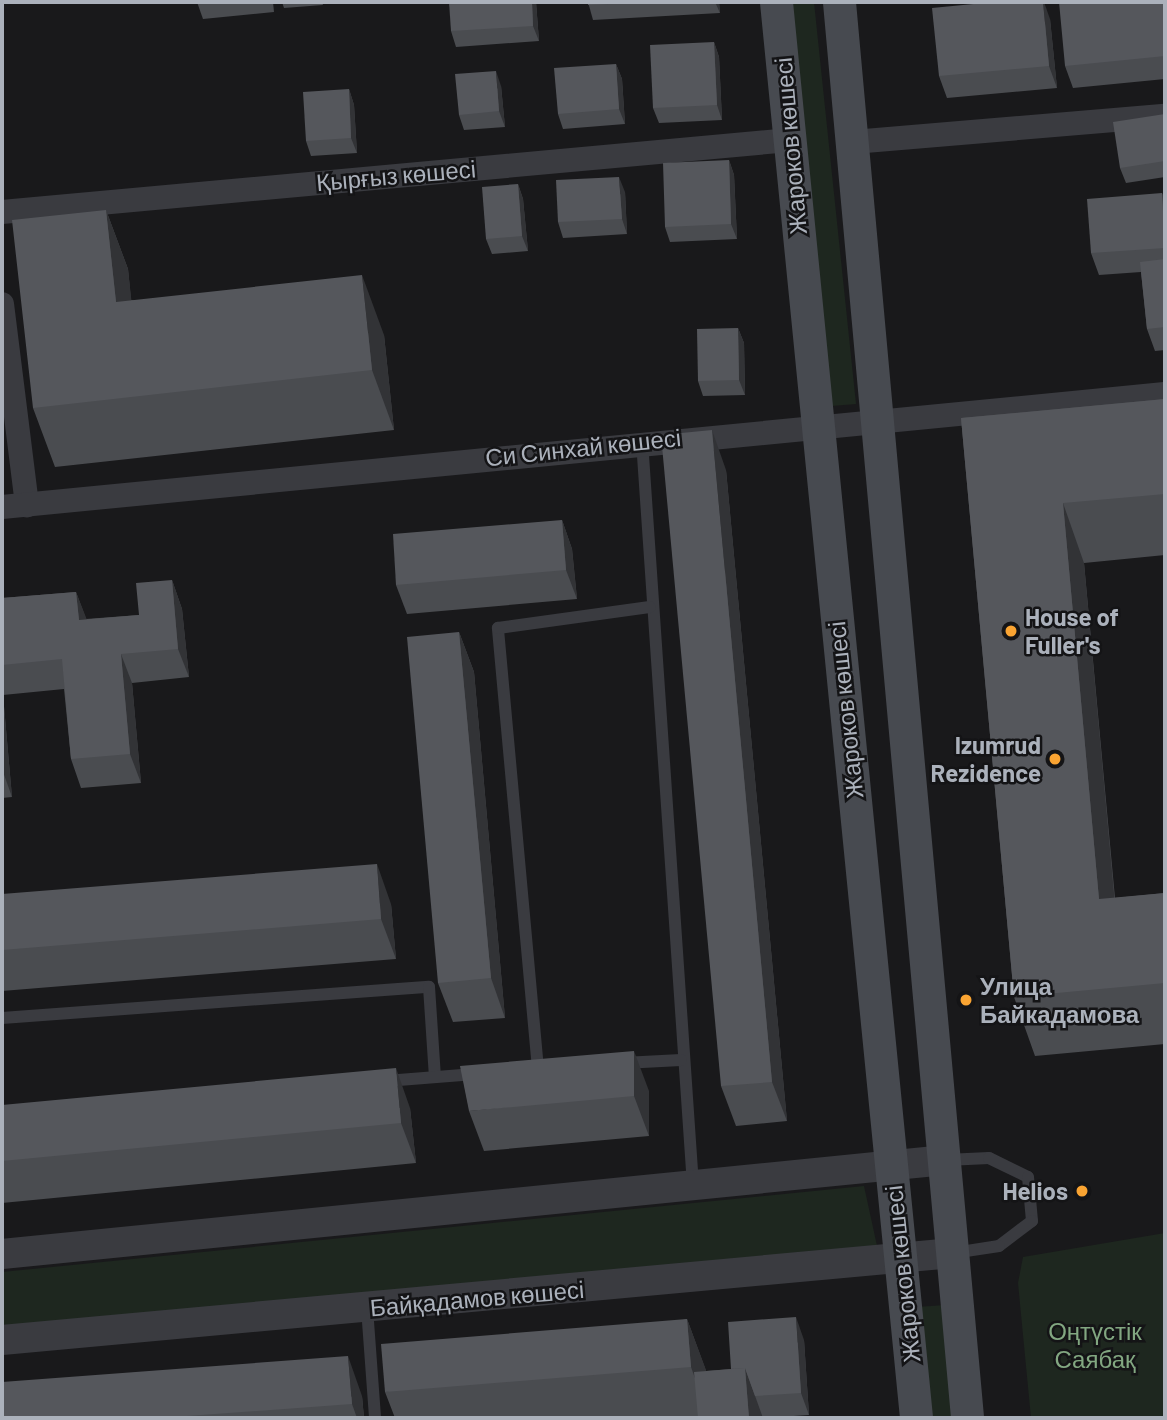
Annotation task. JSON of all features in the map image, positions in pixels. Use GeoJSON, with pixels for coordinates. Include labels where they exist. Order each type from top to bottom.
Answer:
{"type":"FeatureCollection","features":[{"type":"Feature","properties":{"kind":"main road","name":"Жароков көшесі"},"geometry":{"type":"LineString","coordinates":[[776,2],[816,428],[916,1418]]}},
{"type":"Feature","properties":{"kind":"main road","name":"Жароков көшесі"},"geometry":{"type":"LineString","coordinates":[[839,2],[881,421],[967,1418]]}},
{"type":"Feature","properties":{"kind":"street"},"geometry":{"type":"LineString","coordinates":[[853,142],[1165,116]]}},
{"type":"Feature","properties":{"kind":"street","name":"Қырғыз көшесі"},"geometry":{"type":"LineString","coordinates":[[2,212],[790,140]]}},
{"type":"Feature","properties":{"kind":"street"},"geometry":{"type":"LineString","coordinates":[[2,304],[27,505]]}},
{"type":"Feature","properties":{"kind":"street","name":"Си Синхай көшесі"},"geometry":{"type":"LineString","coordinates":[[2,507],[642,440],[816,428],[1165,394]]}},
{"type":"Feature","properties":{"kind":"street"},"geometry":{"type":"LineString","coordinates":[[2,1254],[945,1160]]}},
{"type":"Feature","properties":{"kind":"street","name":"Байқадамов көшесі"},"geometry":{"type":"LineString","coordinates":[[2,1340],[953,1254]]}},
{"type":"Feature","properties":{"kind":"lane"},"geometry":{"type":"LineString","coordinates":[[642,440],[650,607],[692,1185]]}},
{"type":"Feature","properties":{"kind":"lane"},"geometry":{"type":"LineString","coordinates":[[537,1069],[498,628],[650,607]]}},
{"type":"Feature","properties":{"kind":"lane"},"geometry":{"type":"LineString","coordinates":[[2,1018],[429,987],[435,1077]]}},
{"type":"Feature","properties":{"kind":"lane"},"geometry":{"type":"LineString","coordinates":[[609,1064],[681,1060]]}},
{"type":"Feature","properties":{"kind":"lane"},"geometry":{"type":"LineString","coordinates":[[367,1083],[486,1073]]}},
{"type":"Feature","properties":{"kind":"lane"},"geometry":{"type":"LineString","coordinates":[[945,1160],[989,1158],[1028,1177],[1032,1221],[999,1246],[953,1254]]}},
{"type":"Feature","properties":{"kind":"lane"},"geometry":{"type":"LineString","coordinates":[[367,1308],[375,1418]]}},
{"type":"Feature","properties":{"kind":"green space"},"geometry":{"type":"Polygon","coordinates":[[[788,2],[814,2],[856,404],[831,406],[788,2]]]}},
{"type":"Feature","properties":{"kind":"green space"},"geometry":{"type":"Polygon","coordinates":[[[864,1186],[879,1255],[2,1332],[2,1272],[864,1186]]]}},
{"type":"Feature","properties":{"kind":"green space","name":"Оңтүстік Саябақ"},"geometry":{"type":"Polygon","coordinates":[[[1165,1233],[1165,1418],[1031,1418],[1018,1283],[1023,1257],[1165,1233]]]}},
{"type":"Feature","properties":{"kind":"green space"},"geometry":{"type":"Polygon","coordinates":[[[945,1305],[955,1418],[927,1418],[917,1307],[945,1305]]]}},
{"type":"Feature","properties":{"kind":"building"},"geometry":{"type":"Polygon","coordinates":[[[449,2],[532,2],[533,26],[451,31],[449,2]]]}},
{"type":"Feature","properties":{"kind":"building"},"geometry":{"type":"Polygon","coordinates":[[[588,2],[648,2],[588,5],[588,2]]]}},
{"type":"Feature","properties":{"kind":"building"},"geometry":{"type":"Polygon","coordinates":[[[994,2],[1043,2],[1049,66],[939,76],[932,8],[994,2]]]}},
{"type":"Feature","properties":{"kind":"building"},"geometry":{"type":"Polygon","coordinates":[[[1059,2],[1165,2],[1165,56],[1065,66],[1059,2]]]}},
{"type":"Feature","properties":{"kind":"building"},"geometry":{"type":"Polygon","coordinates":[[[714,42],[717,105],[653,108],[650,45],[714,42]]]}},
{"type":"Feature","properties":{"kind":"building"},"geometry":{"type":"Polygon","coordinates":[[[616,64],[619,109],[558,114],[554,68],[616,64]]]}},
{"type":"Feature","properties":{"kind":"building"},"geometry":{"type":"Polygon","coordinates":[[[496,71],[499,111],[459,115],[455,74],[496,71]]]}},
{"type":"Feature","properties":{"kind":"building"},"geometry":{"type":"Polygon","coordinates":[[[349,89],[351,138],[306,141],[303,92],[349,89]]]}},
{"type":"Feature","properties":{"kind":"building"},"geometry":{"type":"Polygon","coordinates":[[[1165,114],[1165,161],[1120,168],[1113,122],[1165,114]]]}},
{"type":"Feature","properties":{"kind":"building"},"geometry":{"type":"Polygon","coordinates":[[[729,160],[731,224],[665,227],[663,163],[729,160]]]}},
{"type":"Feature","properties":{"kind":"building"},"geometry":{"type":"Polygon","coordinates":[[[619,177],[622,219],[558,222],[556,180],[619,177]]]}},
{"type":"Feature","properties":{"kind":"building"},"geometry":{"type":"Polygon","coordinates":[[[518,184],[522,236],[486,239],[482,187],[518,184]]]}},
{"type":"Feature","properties":{"kind":"building"},"geometry":{"type":"Polygon","coordinates":[[[1162,193],[1165,248],[1091,253],[1087,199],[1162,193]]]}},
{"type":"Feature","properties":{"kind":"building"},"geometry":{"type":"Polygon","coordinates":[[[106,210],[116,302],[362,275],[372,370],[33,408],[12,220],[106,210]]]}},
{"type":"Feature","properties":{"kind":"building"},"geometry":{"type":"Polygon","coordinates":[[[1165,259],[1165,327],[1147,329],[1140,262],[1165,259]]]}},
{"type":"Feature","properties":{"kind":"building"},"geometry":{"type":"Polygon","coordinates":[[[738,328],[739,380],[698,381],[697,329],[738,328]]]}},
{"type":"Feature","properties":{"kind":"building","name":"Izumrud Rezidence"},"geometry":{"type":"Polygon","coordinates":[[[1165,399],[1165,494],[1063,503],[1099,899],[1165,893],[1165,983],[1014,997],[961,418],[1165,399]]]}},
{"type":"Feature","properties":{"kind":"building"},"geometry":{"type":"Polygon","coordinates":[[[712,430],[772,1082],[721,1086],[661,435],[712,430]]]}},
{"type":"Feature","properties":{"kind":"building"},"geometry":{"type":"Polygon","coordinates":[[[562,520],[566,570],[396,585],[393,534],[562,520]]]}},
{"type":"Feature","properties":{"kind":"building"},"geometry":{"type":"Polygon","coordinates":[[[172,580],[178,649],[121,654],[130,754],[71,759],[62,659],[2,665],[2,598],[76,592],[79,620],[139,615],[136,583],[172,580]]]}},
{"type":"Feature","properties":{"kind":"building"},"geometry":{"type":"Polygon","coordinates":[[[459,632],[491,978],[438,983],[407,637],[459,632]]]}},
{"type":"Feature","properties":{"kind":"building"},"geometry":{"type":"Polygon","coordinates":[[[377,864],[381,919],[2,950],[2,894],[377,864]]]}},
{"type":"Feature","properties":{"kind":"building"},"geometry":{"type":"Polygon","coordinates":[[[634,1051],[634,1096],[469,1111],[460,1066],[634,1051]]]}},
{"type":"Feature","properties":{"kind":"building"},"geometry":{"type":"Polygon","coordinates":[[[396,1068],[401,1123],[2,1161],[2,1105],[396,1068]]]}},
{"type":"Feature","properties":{"kind":"building"},"geometry":{"type":"Polygon","coordinates":[[[796,1317],[801,1393],[755,1396],[745,1368],[731,1369],[728,1322],[796,1317]]]}},
{"type":"Feature","properties":{"kind":"building"},"geometry":{"type":"Polygon","coordinates":[[[687,1319],[691,1367],[385,1392],[381,1344],[687,1319]]]}},
{"type":"Feature","properties":{"kind":"building"},"geometry":{"type":"Polygon","coordinates":[[[348,1356],[352,1404],[160,1418],[2,1418],[2,1382],[348,1356]]]}},
{"type":"Feature","properties":{"kind":"building"},"geometry":{"type":"Polygon","coordinates":[[[745,1368],[749,1418],[698,1418],[694,1372],[745,1368]]]}},
{"type":"Feature","properties":{"kind":"place","name":"House of Fuller's"},"geometry":{"type":"Point","coordinates":[1011,631]}},
{"type":"Feature","properties":{"kind":"place","name":"Izumrud Rezidence"},"geometry":{"type":"Point","coordinates":[1055,759]}},
{"type":"Feature","properties":{"kind":"place","name":"Улица Байкадамова"},"geometry":{"type":"Point","coordinates":[966,1000]}},
{"type":"Feature","properties":{"kind":"place","name":"Helios"},"geometry":{"type":"Point","coordinates":[1082,1191]}}]}
